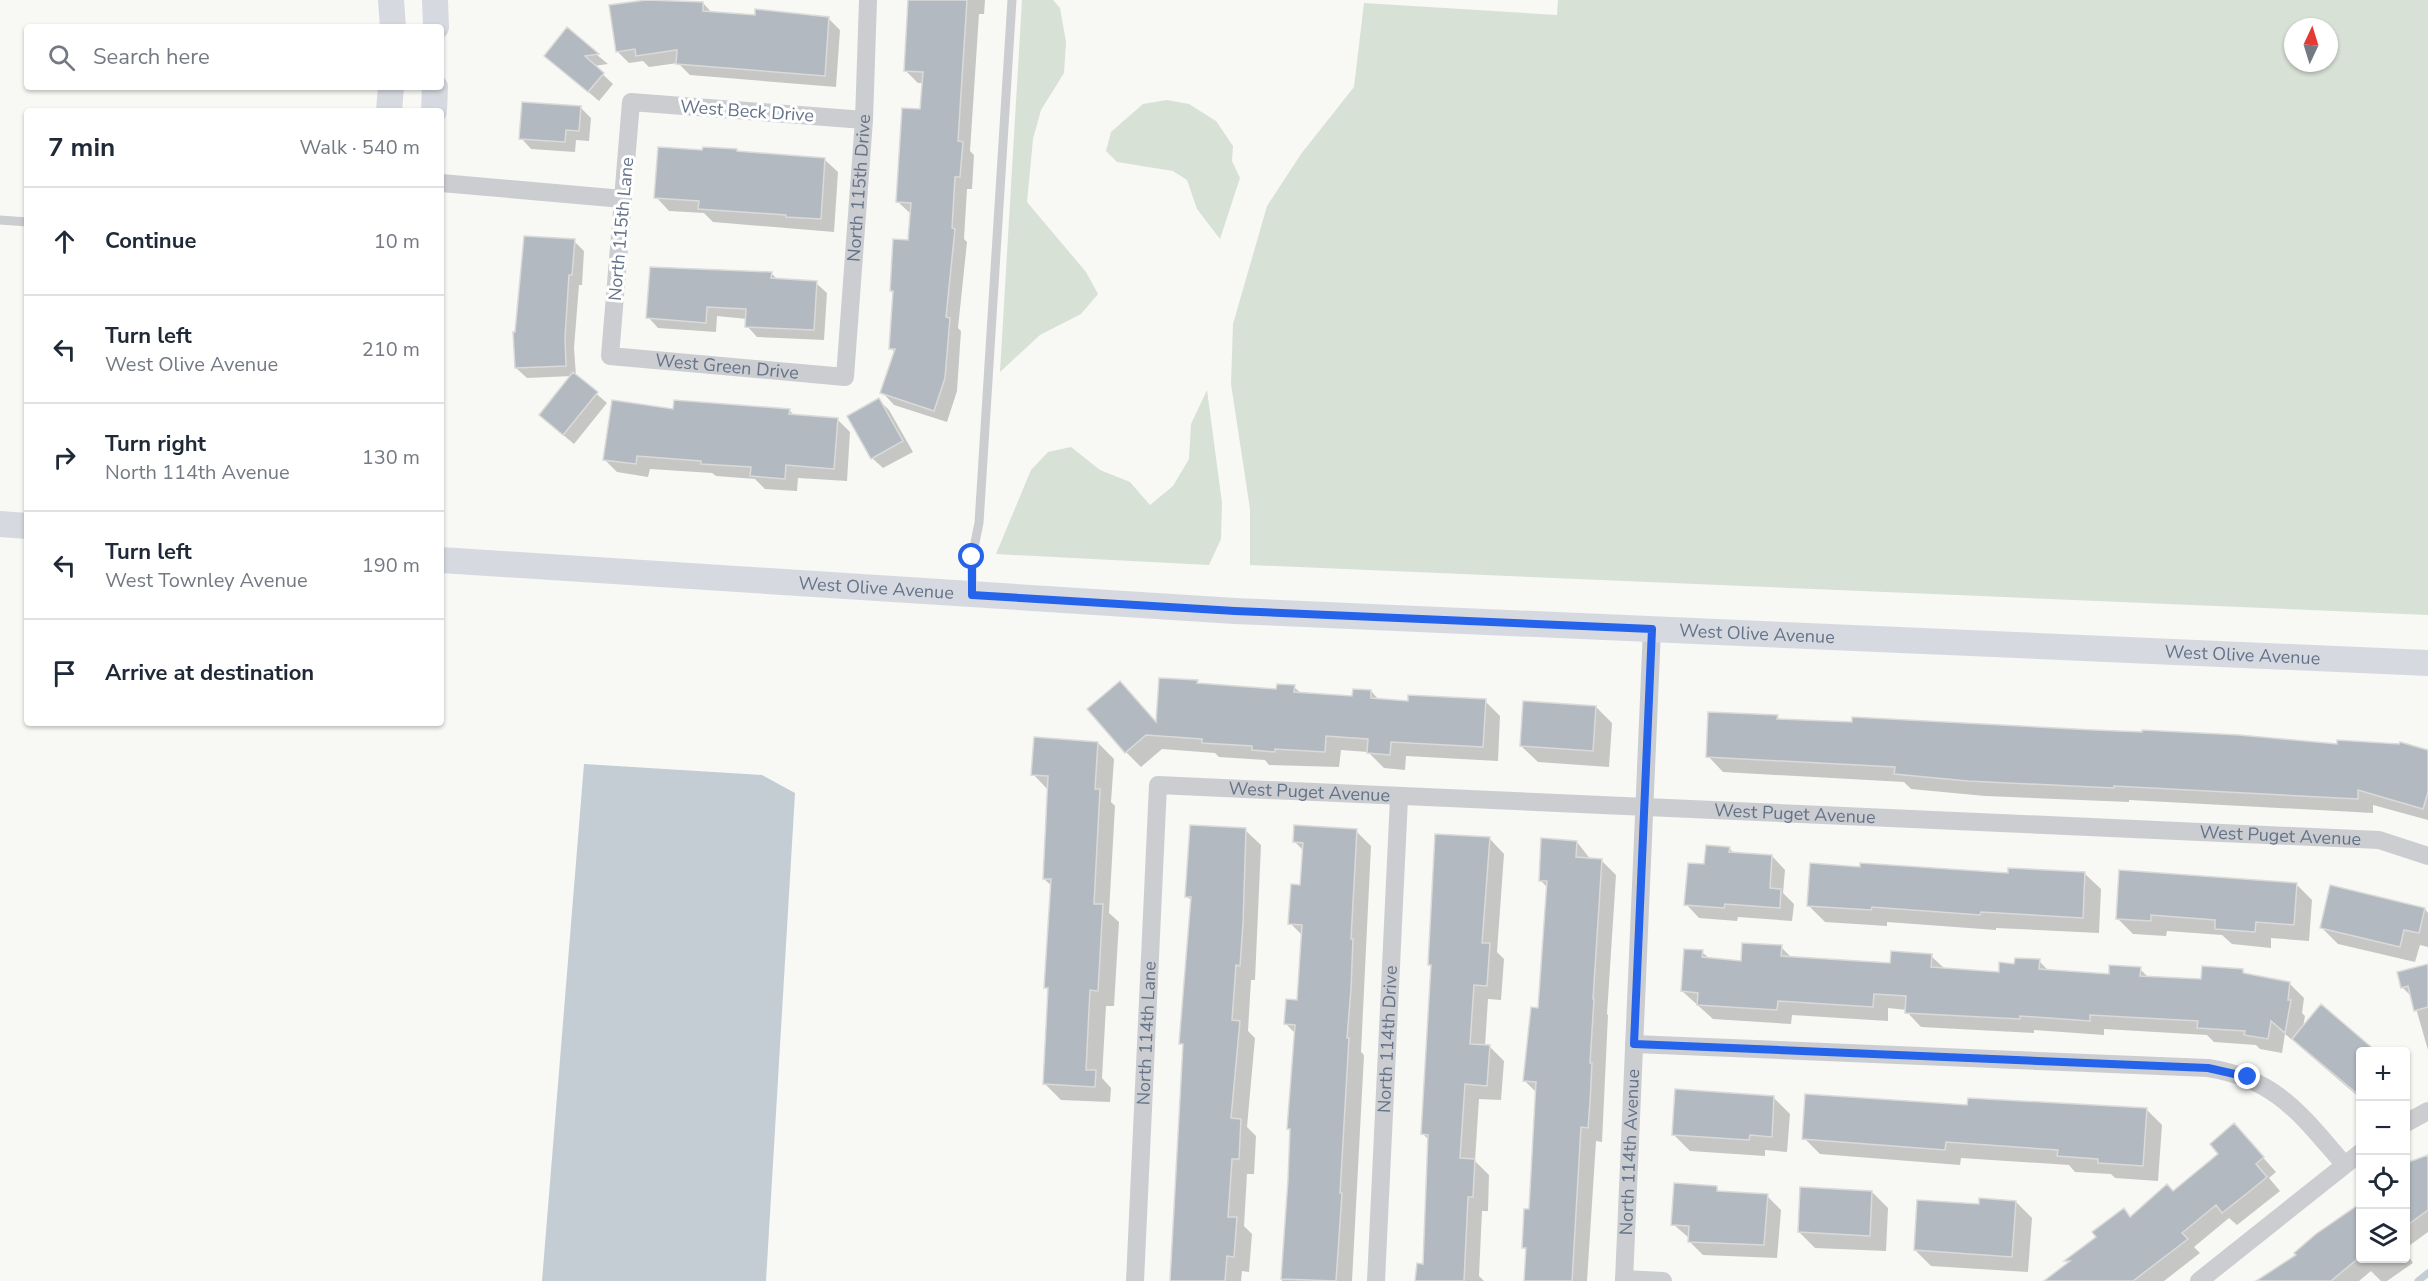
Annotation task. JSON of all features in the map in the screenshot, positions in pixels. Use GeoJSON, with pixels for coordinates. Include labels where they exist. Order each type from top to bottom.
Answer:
{"type":"FeatureCollection","features":[{"type":"Feature","properties":{"kind":"main road"},"geometry":{"type":"LineString","coordinates":[[391,0],[393,24]]}},
{"type":"Feature","properties":{"kind":"main road"},"geometry":{"type":"LineString","coordinates":[[435,0],[436,24]]}},
{"type":"Feature","properties":{"kind":"main road"},"geometry":{"type":"LineString","coordinates":[[389,108],[391,90]]}},
{"type":"Feature","properties":{"kind":"main road"},"geometry":{"type":"LineString","coordinates":[[434,108],[435,90]]}},
{"type":"Feature","properties":{"kind":"main road"},"geometry":{"type":"LineString","coordinates":[[0,524],[24,526]]}},
{"type":"Feature","properties":{"kind":"main road","name":"West Olive Avenue"},"geometry":{"type":"LineString","coordinates":[[444,560],[1235,611],[2428,663]]}},
{"type":"Feature","properties":{"kind":"street","name":"North 115th Drive"},"geometry":{"type":"LineString","coordinates":[[845,377],[864,120],[868,0]]}},
{"type":"Feature","properties":{"kind":"street","name":"West Beck Drive"},"geometry":{"type":"LineString","coordinates":[[631,102],[864,120]]}},
{"type":"Feature","properties":{"kind":"street","name":"North 115th Lane"},"geometry":{"type":"LineString","coordinates":[[610,356],[631,102]]}},
{"type":"Feature","properties":{"kind":"street"},"geometry":{"type":"LineString","coordinates":[[444,183],[623,199]]}},
{"type":"Feature","properties":{"kind":"street","name":"West Green Drive"},"geometry":{"type":"LineString","coordinates":[[610,356],[845,377]]}},
{"type":"Feature","properties":{"kind":"street","name":"North 114th Avenue"},"geometry":{"type":"LineString","coordinates":[[1624,1280],[1652,629]]}},
{"type":"Feature","properties":{"kind":"street","name":"West Puget Avenue"},"geometry":{"type":"LineString","coordinates":[[1158,785],[1399,798],[2379,840],[2428,856]]}},
{"type":"Feature","properties":{"kind":"street","name":"North 114th Lane"},"geometry":{"type":"LineString","coordinates":[[1135,1281],[1158,785]]}},
{"type":"Feature","properties":{"kind":"street","name":"North 114th Drive"},"geometry":{"type":"LineString","coordinates":[[1376,1281],[1399,798]]}},
{"type":"Feature","properties":{"kind":"street"},"geometry":{"type":"LineString","coordinates":[[1634,1044],[2228,1071],[2248,1077],[2274,1091],[2294,1109],[2344,1164]]}},
{"type":"Feature","properties":{"kind":"street"},"geometry":{"type":"LineString","coordinates":[[2410,1122],[2428,1111]]}},
{"type":"Feature","properties":{"kind":"street"},"geometry":{"type":"LineString","coordinates":[[2199,1281],[2344,1164],[2359,1155]]}},
{"type":"Feature","properties":{"kind":"street"},"geometry":{"type":"LineString","coordinates":[[1624,1280],[1663,1281]]}},
{"type":"Feature","properties":{"kind":"lane"},"geometry":{"type":"LineString","coordinates":[[972,595],[972,557],[980,523],[1012,0]]}},
{"type":"Feature","properties":{"kind":"lane"},"geometry":{"type":"LineString","coordinates":[[0,220],[24,222]]}},
{"type":"Feature","properties":{"kind":"shaded area"},"geometry":{"type":"Polygon","coordinates":[[[1022,0],[1053,0],[1060,8],[1066,42],[1064,73],[1041,110],[1033,139],[1027,202],[1086,272],[1098,294],[1081,314],[1040,335],[1000,372],[1022,0]]]}},
{"type":"Feature","properties":{"kind":"shaded area"},"geometry":{"type":"Polygon","coordinates":[[[1558,0],[2428,0],[2428,615],[1250,565],[1250,509],[1231,384],[1233,324],[1267,206],[1301,154],[1354,87],[1364,3],[1557,15],[1558,0]]]}},
{"type":"Feature","properties":{"kind":"shaded area"},"geometry":{"type":"Polygon","coordinates":[[[1167,100],[1189,104],[1216,121],[1233,146],[1232,161],[1240,178],[1220,239],[1197,209],[1187,180],[1173,171],[1117,162],[1106,151],[1111,132],[1143,104],[1167,100]]]}},
{"type":"Feature","properties":{"kind":"shaded area"},"geometry":{"type":"Polygon","coordinates":[[[1207,390],[1222,503],[1221,539],[1209,565],[996,554],[1031,470],[1048,452],[1071,447],[1100,470],[1130,482],[1150,505],[1173,486],[1189,459],[1191,424],[1207,390]]]}},
{"type":"Feature","properties":{"kind":"shaded area"},"geometry":{"type":"Polygon","coordinates":[[[584,764],[762,775],[795,793],[766,1281],[542,1281],[584,764]]]}},
{"type":"Feature","properties":{"kind":"building"},"geometry":{"type":"Polygon","coordinates":[[[646,0],[703,2],[703,11],[755,15],[755,9],[829,17],[825,76],[676,64],[677,50],[636,56],[635,49],[616,52],[609,5],[646,0]]]}},
{"type":"Feature","properties":{"kind":"building"},"geometry":{"type":"Polygon","coordinates":[[[908,0],[967,0],[958,141],[963,142],[960,177],[955,177],[952,228],[955,229],[946,317],[950,318],[945,378],[934,411],[880,393],[895,349],[889,349],[893,291],[890,291],[893,239],[908,240],[911,203],[896,202],[902,108],[920,109],[923,72],[904,71],[908,0]]]}},
{"type":"Feature","properties":{"kind":"building"},"geometry":{"type":"Polygon","coordinates":[[[567,27],[599,54],[585,56],[604,73],[588,92],[544,56],[567,27]]]}},
{"type":"Feature","properties":{"kind":"building"},"geometry":{"type":"Polygon","coordinates":[[[522,102],[581,106],[579,131],[566,130],[565,142],[519,139],[522,102]]]}},
{"type":"Feature","properties":{"kind":"building"},"geometry":{"type":"Polygon","coordinates":[[[658,147],[702,150],[703,147],[737,149],[737,151],[825,158],[821,219],[698,209],[699,201],[654,198],[658,147]]]}},
{"type":"Feature","properties":{"kind":"building"},"geometry":{"type":"Polygon","coordinates":[[[524,236],[575,239],[572,275],[569,275],[565,337],[566,366],[515,368],[513,332],[515,332],[524,236]]]}},
{"type":"Feature","properties":{"kind":"building"},"geometry":{"type":"Polygon","coordinates":[[[650,267],[772,272],[771,278],[817,281],[814,330],[745,327],[746,309],[707,307],[706,323],[646,318],[650,267]]]}},
{"type":"Feature","properties":{"kind":"building"},"geometry":{"type":"Polygon","coordinates":[[[573,372],[598,392],[563,435],[539,415],[573,372]]]}},
{"type":"Feature","properties":{"kind":"building"},"geometry":{"type":"Polygon","coordinates":[[[879,398],[903,441],[871,459],[847,416],[879,398]]]}},
{"type":"Feature","properties":{"kind":"building"},"geometry":{"type":"Polygon","coordinates":[[[612,400],[673,409],[674,400],[790,409],[789,414],[838,418],[834,469],[786,465],[785,479],[750,476],[751,467],[701,464],[701,461],[637,456],[636,464],[603,460],[612,400]]]}},
{"type":"Feature","properties":{"kind":"building"},"geometry":{"type":"Polygon","coordinates":[[[1159,678],[1276,689],[1277,684],[1295,685],[1294,692],[1352,696],[1353,689],[1371,690],[1371,698],[1408,701],[1408,695],[1486,699],[1483,747],[1391,742],[1390,755],[1367,753],[1368,739],[1326,736],[1325,752],[1275,749],[1275,752],[1252,750],[1252,746],[1202,743],[1202,739],[1146,735],[1125,753],[1087,709],[1120,681],[1156,722],[1159,678]]]}},
{"type":"Feature","properties":{"kind":"building"},"geometry":{"type":"Polygon","coordinates":[[[1523,701],[1596,706],[1593,751],[1520,746],[1523,701]]]}},
{"type":"Feature","properties":{"kind":"building"},"geometry":{"type":"Polygon","coordinates":[[[1708,712],[1778,715],[1777,719],[1852,722],[1852,717],[2094,730],[2142,732],[2142,730],[2239,735],[2337,744],[2337,740],[2399,744],[2400,742],[2428,750],[2428,792],[2423,809],[2358,790],[2358,799],[1968,781],[1894,774],[1895,767],[1706,757],[1708,712]]]}},
{"type":"Feature","properties":{"kind":"building"},"geometry":{"type":"Polygon","coordinates":[[[1034,737],[1098,742],[1095,789],[1100,789],[1094,904],[1103,904],[1098,991],[1090,990],[1086,1070],[1096,1070],[1095,1087],[1043,1084],[1048,988],[1044,988],[1051,879],[1043,879],[1048,776],[1031,775],[1034,737]]]}},
{"type":"Feature","properties":{"kind":"building"},"geometry":{"type":"Polygon","coordinates":[[[1190,825],[1246,828],[1240,966],[1236,965],[1232,1020],[1240,1021],[1231,1118],[1241,1119],[1239,1159],[1232,1159],[1228,1217],[1237,1217],[1234,1257],[1227,1256],[1225,1281],[1170,1281],[1183,1044],[1179,1044],[1191,897],[1185,897],[1190,825]]]}},
{"type":"Feature","properties":{"kind":"building"},"geometry":{"type":"Polygon","coordinates":[[[1294,825],[1357,829],[1340,1193],[1342,1193],[1336,1281],[1281,1279],[1288,1180],[1290,1129],[1287,1129],[1295,1025],[1284,1024],[1286,999],[1297,1000],[1302,925],[1288,924],[1291,884],[1300,885],[1303,843],[1293,842],[1294,825]]]}},
{"type":"Feature","properties":{"kind":"building"},"geometry":{"type":"Polygon","coordinates":[[[1435,834],[1490,837],[1482,943],[1490,943],[1487,986],[1474,985],[1470,1044],[1490,1045],[1487,1086],[1465,1084],[1460,1158],[1475,1159],[1473,1197],[1468,1197],[1464,1281],[1415,1281],[1417,1263],[1423,1264],[1428,1135],[1421,1134],[1431,965],[1428,965],[1435,834]]]}},
{"type":"Feature","properties":{"kind":"building"},"geometry":{"type":"Polygon","coordinates":[[[1541,838],[1577,841],[1576,857],[1602,859],[1593,999],[1590,1102],[1588,1128],[1581,1127],[1572,1281],[1524,1281],[1526,1248],[1522,1248],[1524,1209],[1529,1209],[1536,1082],[1523,1081],[1531,1007],[1538,1008],[1547,881],[1539,881],[1541,838]]]}},
{"type":"Feature","properties":{"kind":"building"},"geometry":{"type":"Polygon","coordinates":[[[1706,845],[1730,847],[1729,852],[1772,855],[1770,888],[1781,889],[1780,908],[1725,904],[1724,908],[1684,905],[1688,863],[1704,864],[1706,845]]]}},
{"type":"Feature","properties":{"kind":"building"},"geometry":{"type":"Polygon","coordinates":[[[1810,863],[1860,867],[1860,863],[2008,873],[2008,868],[2085,872],[2083,918],[1981,912],[1980,915],[1872,907],[1871,910],[1807,906],[1810,863]]]}},
{"type":"Feature","properties":{"kind":"building"},"geometry":{"type":"Polygon","coordinates":[[[2119,870],[2297,883],[2294,925],[2256,922],[2255,932],[2215,929],[2215,920],[2151,915],[2151,921],[2116,919],[2119,870]]]}},
{"type":"Feature","properties":{"kind":"building"},"geometry":{"type":"Polygon","coordinates":[[[2330,885],[2425,908],[2419,933],[2404,930],[2400,947],[2320,928],[2330,885]]]}},
{"type":"Feature","properties":{"kind":"building"},"geometry":{"type":"Polygon","coordinates":[[[1742,943],[1782,945],[1781,956],[1890,963],[1891,951],[1932,954],[1931,967],[1999,972],[1999,962],[2014,964],[2015,958],[2040,959],[2039,969],[2109,974],[2109,965],[2141,967],[2140,976],[2201,979],[2202,966],[2243,969],[2243,973],[2290,982],[2288,1000],[2291,1000],[2285,1033],[2271,1021],[2268,1039],[2244,1035],[2245,1031],[2197,1028],[2198,1021],[2090,1015],[2090,1021],[2020,1016],[2020,1019],[1905,1013],[1906,996],[1874,994],[1873,1007],[1778,1001],[1777,1010],[1697,1005],[1698,993],[1681,991],[1684,949],[1703,950],[1702,957],[1741,961],[1742,943]]]}},
{"type":"Feature","properties":{"kind":"building"},"geometry":{"type":"Polygon","coordinates":[[[2428,964],[2428,1007],[2414,1011],[2408,986],[2401,988],[2397,972],[2428,964]]]}},
{"type":"Feature","properties":{"kind":"building"},"geometry":{"type":"Polygon","coordinates":[[[2321,1004],[2371,1047],[2356,1047],[2356,1093],[2292,1039],[2321,1004]]]}},
{"type":"Feature","properties":{"kind":"building"},"geometry":{"type":"Polygon","coordinates":[[[1675,1089],[1774,1096],[1772,1137],[1750,1135],[1749,1140],[1672,1135],[1675,1089]]]}},
{"type":"Feature","properties":{"kind":"building"},"geometry":{"type":"Polygon","coordinates":[[[1805,1094],[1967,1105],[1968,1098],[2147,1108],[2143,1166],[2098,1163],[2098,1159],[2057,1156],[2058,1150],[1946,1142],[1945,1150],[1802,1139],[1805,1094]]]}},
{"type":"Feature","properties":{"kind":"building"},"geometry":{"type":"Polygon","coordinates":[[[2234,1123],[2264,1157],[2256,1164],[2267,1177],[2222,1213],[2216,1205],[2182,1233],[2188,1239],[2133,1281],[2044,1281],[2070,1261],[2064,1261],[2096,1237],[2092,1232],[2124,1208],[2130,1217],[2167,1184],[2173,1191],[2218,1154],[2210,1144],[2234,1123]]]}},
{"type":"Feature","properties":{"kind":"building"},"geometry":{"type":"Polygon","coordinates":[[[2428,1155],[2428,1210],[2410,1223],[2410,1209],[2410,1162],[2428,1155]]]}},
{"type":"Feature","properties":{"kind":"building"},"geometry":{"type":"Polygon","coordinates":[[[1674,1183],[1717,1186],[1717,1191],[1768,1194],[1764,1245],[1688,1242],[1689,1226],[1671,1225],[1674,1183]]]}},
{"type":"Feature","properties":{"kind":"building"},"geometry":{"type":"Polygon","coordinates":[[[1800,1187],[1872,1191],[1870,1236],[1798,1232],[1800,1187]]]}},
{"type":"Feature","properties":{"kind":"building"},"geometry":{"type":"Polygon","coordinates":[[[1979,1198],[2016,1201],[2012,1257],[1914,1250],[1917,1200],[1979,1204],[1979,1198]]]}},
{"type":"Feature","properties":{"kind":"building"},"geometry":{"type":"Polygon","coordinates":[[[2356,1206],[2356,1260],[2331,1281],[2256,1281],[2296,1255],[2294,1253],[2316,1234],[2356,1206]]]}},
{"type":"Feature","properties":{"kind":"waterway"},"geometry":{"type":"LineString","coordinates":[[2418,1281],[2428,1273]]}},
{"type":"Feature","properties":{"kind":"route"},"geometry":{"type":"LineString","coordinates":[[972,557],[972,595],[1235,611],[1652,629],[1634,1044],[2208,1068],[2248,1077]]}}]}
